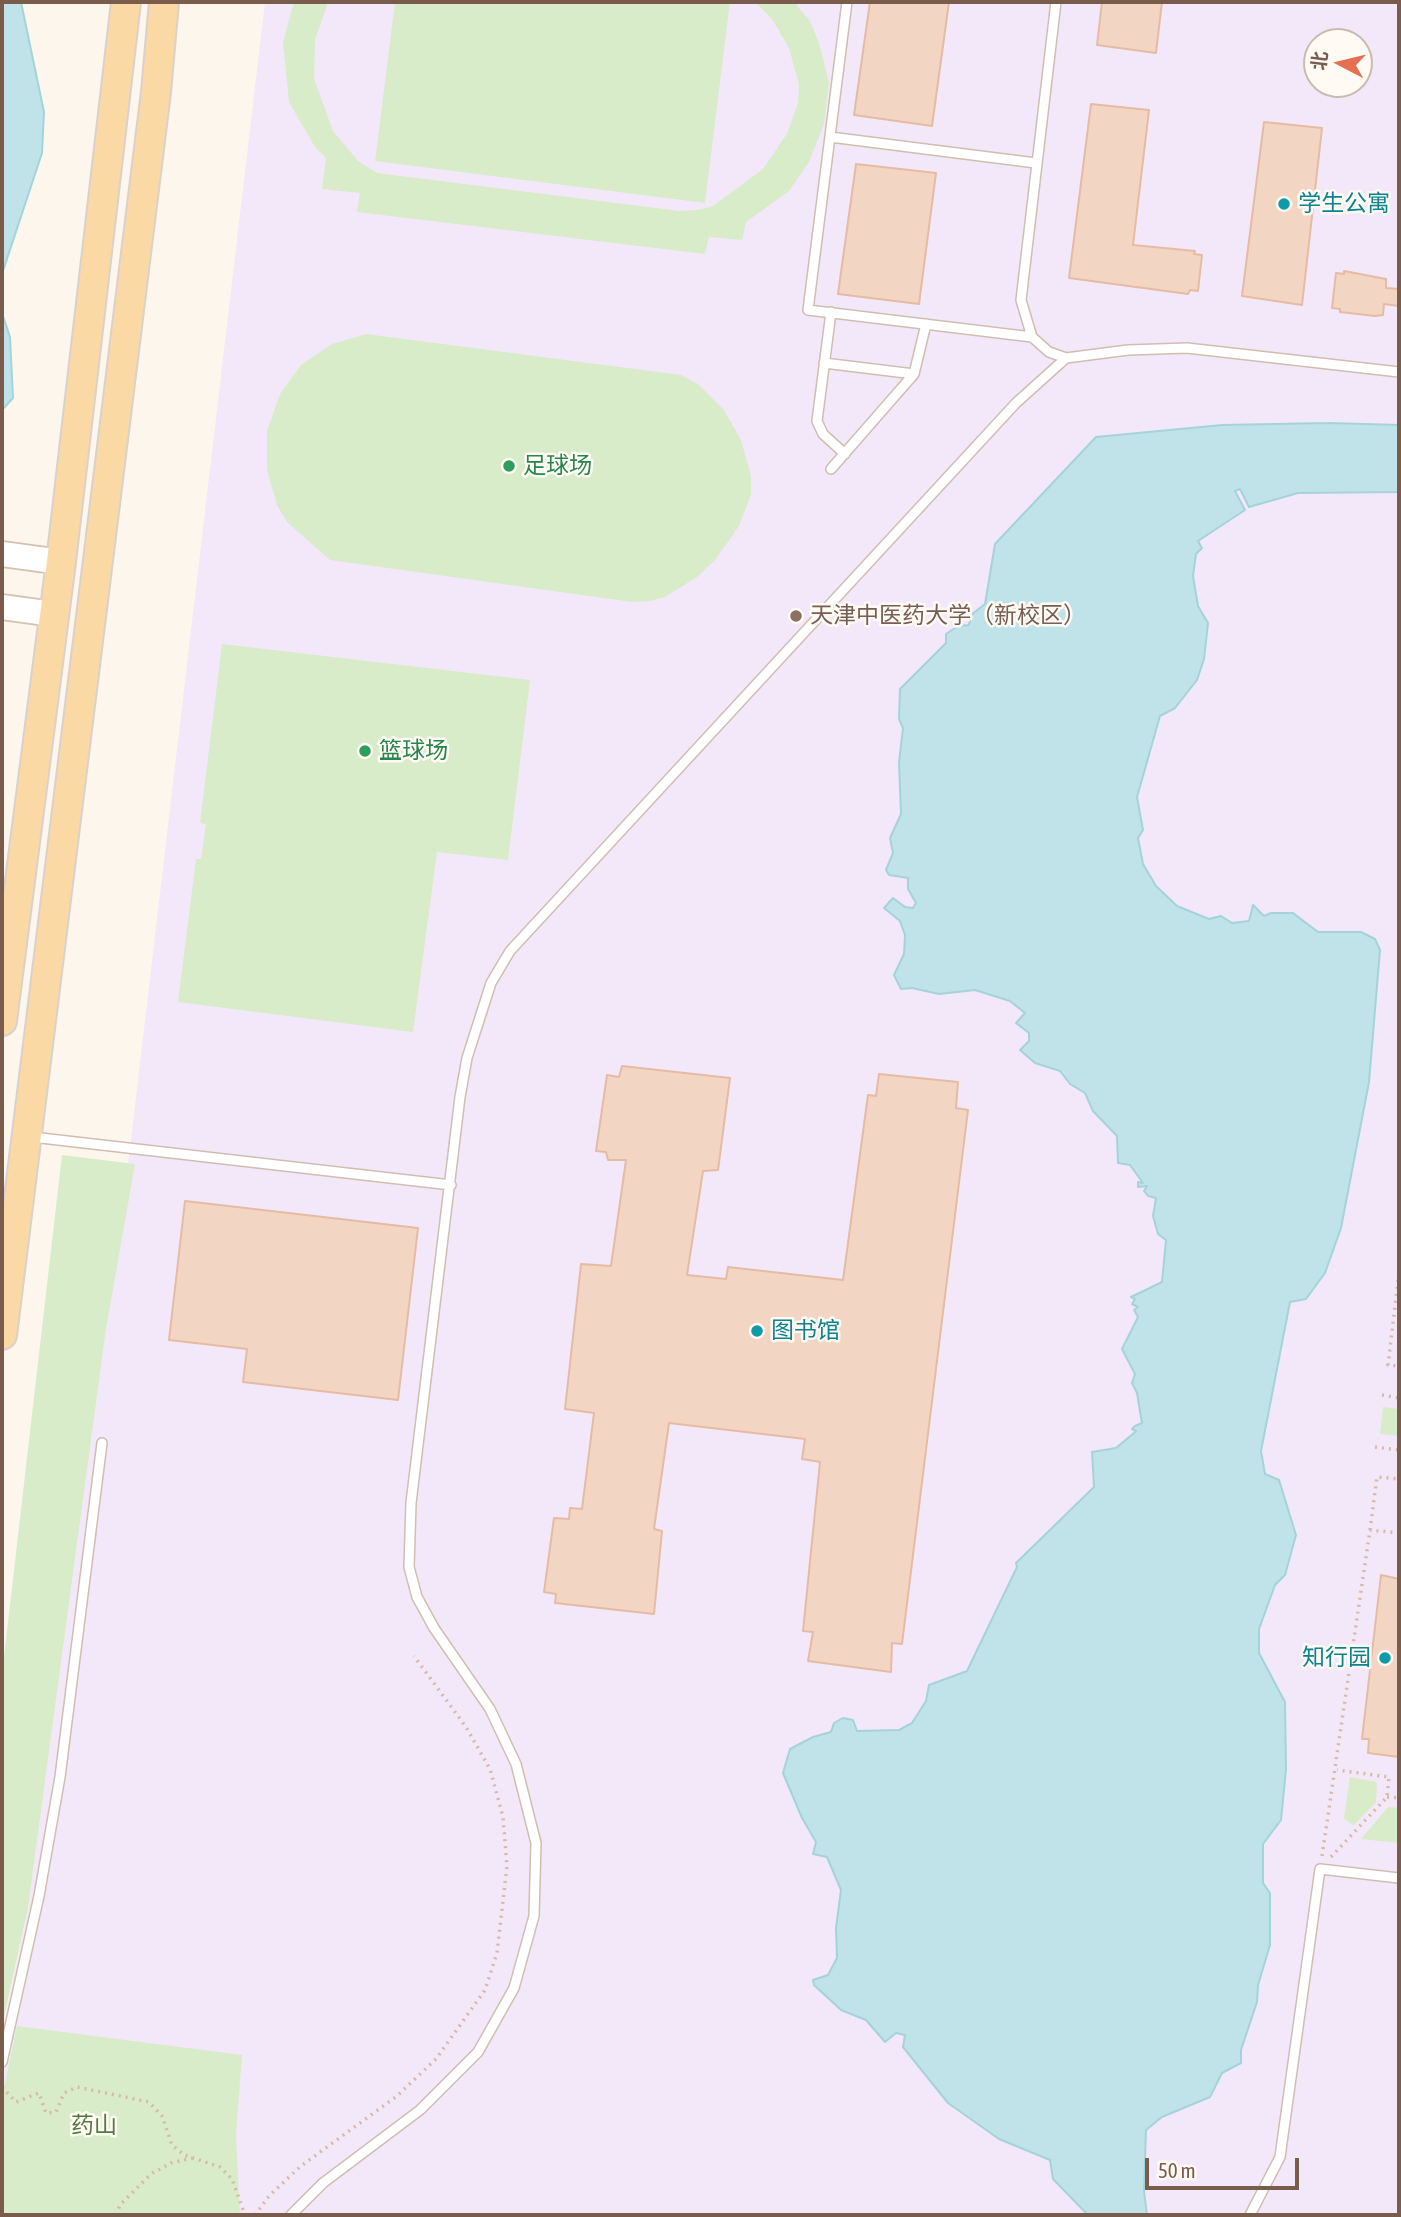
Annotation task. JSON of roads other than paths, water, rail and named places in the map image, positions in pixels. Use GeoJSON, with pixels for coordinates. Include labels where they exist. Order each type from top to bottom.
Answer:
{"type":"FeatureCollection","features":[{"type":"Feature","properties":{"kind":"main road"},"geometry":{"type":"LineString","coordinates":[[2,1021],[61,562],[126,2]]}},
{"type":"Feature","properties":{"kind":"main road"},"geometry":{"type":"LineString","coordinates":[[2,1335],[156,92],[164,2]]}},
{"type":"Feature","properties":{"kind":"main road"},"geometry":{"type":"LineString","coordinates":[[2,554],[61,562]]}},
{"type":"Feature","properties":{"kind":"main road"},"geometry":{"type":"LineString","coordinates":[[2,607],[53,614]]}},
{"type":"Feature","properties":{"kind":"lane"},"geometry":{"type":"LineString","coordinates":[[847,2],[808,310],[1032,337]]}},
{"type":"Feature","properties":{"kind":"lane"},"geometry":{"type":"LineString","coordinates":[[1056,2],[1021,300],[1032,337],[1048,352],[1066,358],[1140,349],[1186,348],[1399,372]]}},
{"type":"Feature","properties":{"kind":"lane"},"geometry":{"type":"LineString","coordinates":[[830,137],[1037,163]]}},
{"type":"Feature","properties":{"kind":"lane"},"geometry":{"type":"LineString","coordinates":[[831,312],[817,421],[823,434],[845,454]]}},
{"type":"Feature","properties":{"kind":"lane"},"geometry":{"type":"LineString","coordinates":[[831,469],[914,374],[926,324]]}},
{"type":"Feature","properties":{"kind":"lane"},"geometry":{"type":"LineString","coordinates":[[292,2215],[323,2183],[420,2110],[478,2052],[514,1988],[534,1916],[536,1843],[516,1764],[490,1709],[434,1628],[417,1597],[409,1567],[411,1503],[467,1058],[491,984],[510,951],[1016,403],[1066,358]]}},
{"type":"Feature","properties":{"kind":"lane"},"geometry":{"type":"LineString","coordinates":[[824,363],[914,374]]}},
{"type":"Feature","properties":{"kind":"lane"},"geometry":{"type":"LineString","coordinates":[[27,1136],[451,1185]]}},
{"type":"Feature","properties":{"kind":"lane"},"geometry":{"type":"LineString","coordinates":[[2,2063],[39,1896],[60,1777],[102,1444]]}},
{"type":"Feature","properties":{"kind":"lane"},"geometry":{"type":"LineString","coordinates":[[1250,2215],[1280,2157],[1320,1869],[1399,1878]]}},
{"type":"Feature","properties":{"kind":"water"},"geometry":{"type":"Polygon","coordinates":[[[2,2],[21,2],[44,112],[42,153],[2,274],[2,2]]]}},
{"type":"Feature","properties":{"kind":"water"},"geometry":{"type":"Polygon","coordinates":[[[2,313],[10,337],[13,398],[2,410],[2,313]]]}},
{"type":"Feature","properties":{"kind":"water"},"geometry":{"type":"Polygon","coordinates":[[[1222,425],[1399,425],[1399,492],[1298,493],[1249,507],[1240,489],[1235,491],[1245,510],[1198,541],[1202,548],[1196,554],[1193,576],[1198,606],[1208,623],[1204,659],[1197,680],[1175,708],[1160,716],[1137,797],[1143,830],[1138,838],[1143,864],[1156,886],[1177,906],[1209,919],[1221,916],[1232,923],[1249,921],[1253,905],[1264,916],[1271,913],[1293,913],[1318,932],[1361,932],[1375,939],[1380,950],[1369,1082],[1341,1228],[1325,1273],[1306,1299],[1290,1302],[1261,1451],[1265,1474],[1279,1480],[1296,1535],[1285,1575],[1275,1585],[1259,1629],[1259,1653],[1285,1702],[1286,1769],[1281,1820],[1263,1844],[1263,1883],[1270,1893],[1270,1945],[1258,1985],[1257,2002],[1241,2050],[1241,2063],[1222,2073],[1210,2097],[1162,2117],[1146,2130],[1144,2191],[1147,2215],[1088,2215],[1053,2179],[1050,2160],[999,2139],[948,2103],[903,2047],[905,2035],[896,2033],[885,2042],[866,2020],[841,2010],[814,1985],[813,1980],[828,1975],[837,1958],[836,1928],[841,1890],[827,1857],[813,1854],[816,1842],[802,1818],[783,1773],[790,1749],[813,1737],[831,1732],[834,1723],[843,1718],[853,1720],[857,1731],[899,1730],[912,1723],[926,1701],[929,1685],[967,1671],[1017,1567],[1016,1563],[1094,1487],[1092,1452],[1116,1448],[1136,1431],[1132,1429],[1135,1426],[1142,1423],[1137,1393],[1132,1383],[1135,1374],[1122,1349],[1138,1317],[1134,1310],[1138,1307],[1132,1304],[1135,1299],[1131,1297],[1162,1282],[1166,1240],[1158,1234],[1153,1216],[1156,1198],[1148,1196],[1144,1191],[1147,1186],[1138,1187],[1138,1182],[1143,1183],[1130,1165],[1118,1163],[1117,1136],[1093,1111],[1085,1093],[1070,1084],[1060,1071],[1035,1063],[1020,1050],[1029,1041],[1029,1033],[1016,1023],[1025,1013],[1010,1001],[975,990],[939,994],[912,988],[901,989],[894,975],[904,954],[905,935],[900,921],[884,908],[893,898],[905,907],[913,908],[916,903],[908,889],[908,878],[889,875],[886,870],[893,853],[890,838],[901,814],[899,762],[903,728],[899,719],[900,689],[946,643],[946,634],[958,626],[969,625],[971,615],[985,604],[995,544],[1096,437],[1222,425]]]}},
{"type":"Feature","properties":{"kind":"place","name":"学生公寓"},"geometry":{"type":"Point","coordinates":[1284,204]}},
{"type":"Feature","properties":{"kind":"place","name":"足球场"},"geometry":{"type":"Point","coordinates":[509,466]}},
{"type":"Feature","properties":{"kind":"place","name":"天津中医药大学（新校区）"},"geometry":{"type":"Point","coordinates":[796,616]}},
{"type":"Feature","properties":{"kind":"place","name":"篮球场"},"geometry":{"type":"Point","coordinates":[365,751]}},
{"type":"Feature","properties":{"kind":"place","name":"图书馆"},"geometry":{"type":"Point","coordinates":[757,1331]}},
{"type":"Feature","properties":{"kind":"place","name":"知行园"},"geometry":{"type":"Point","coordinates":[1385,1658]}},
{"type":"Feature","properties":{"kind":"park label","name":"药山"},"geometry":{"type":"Point","coordinates":[94,2126]}}]}
